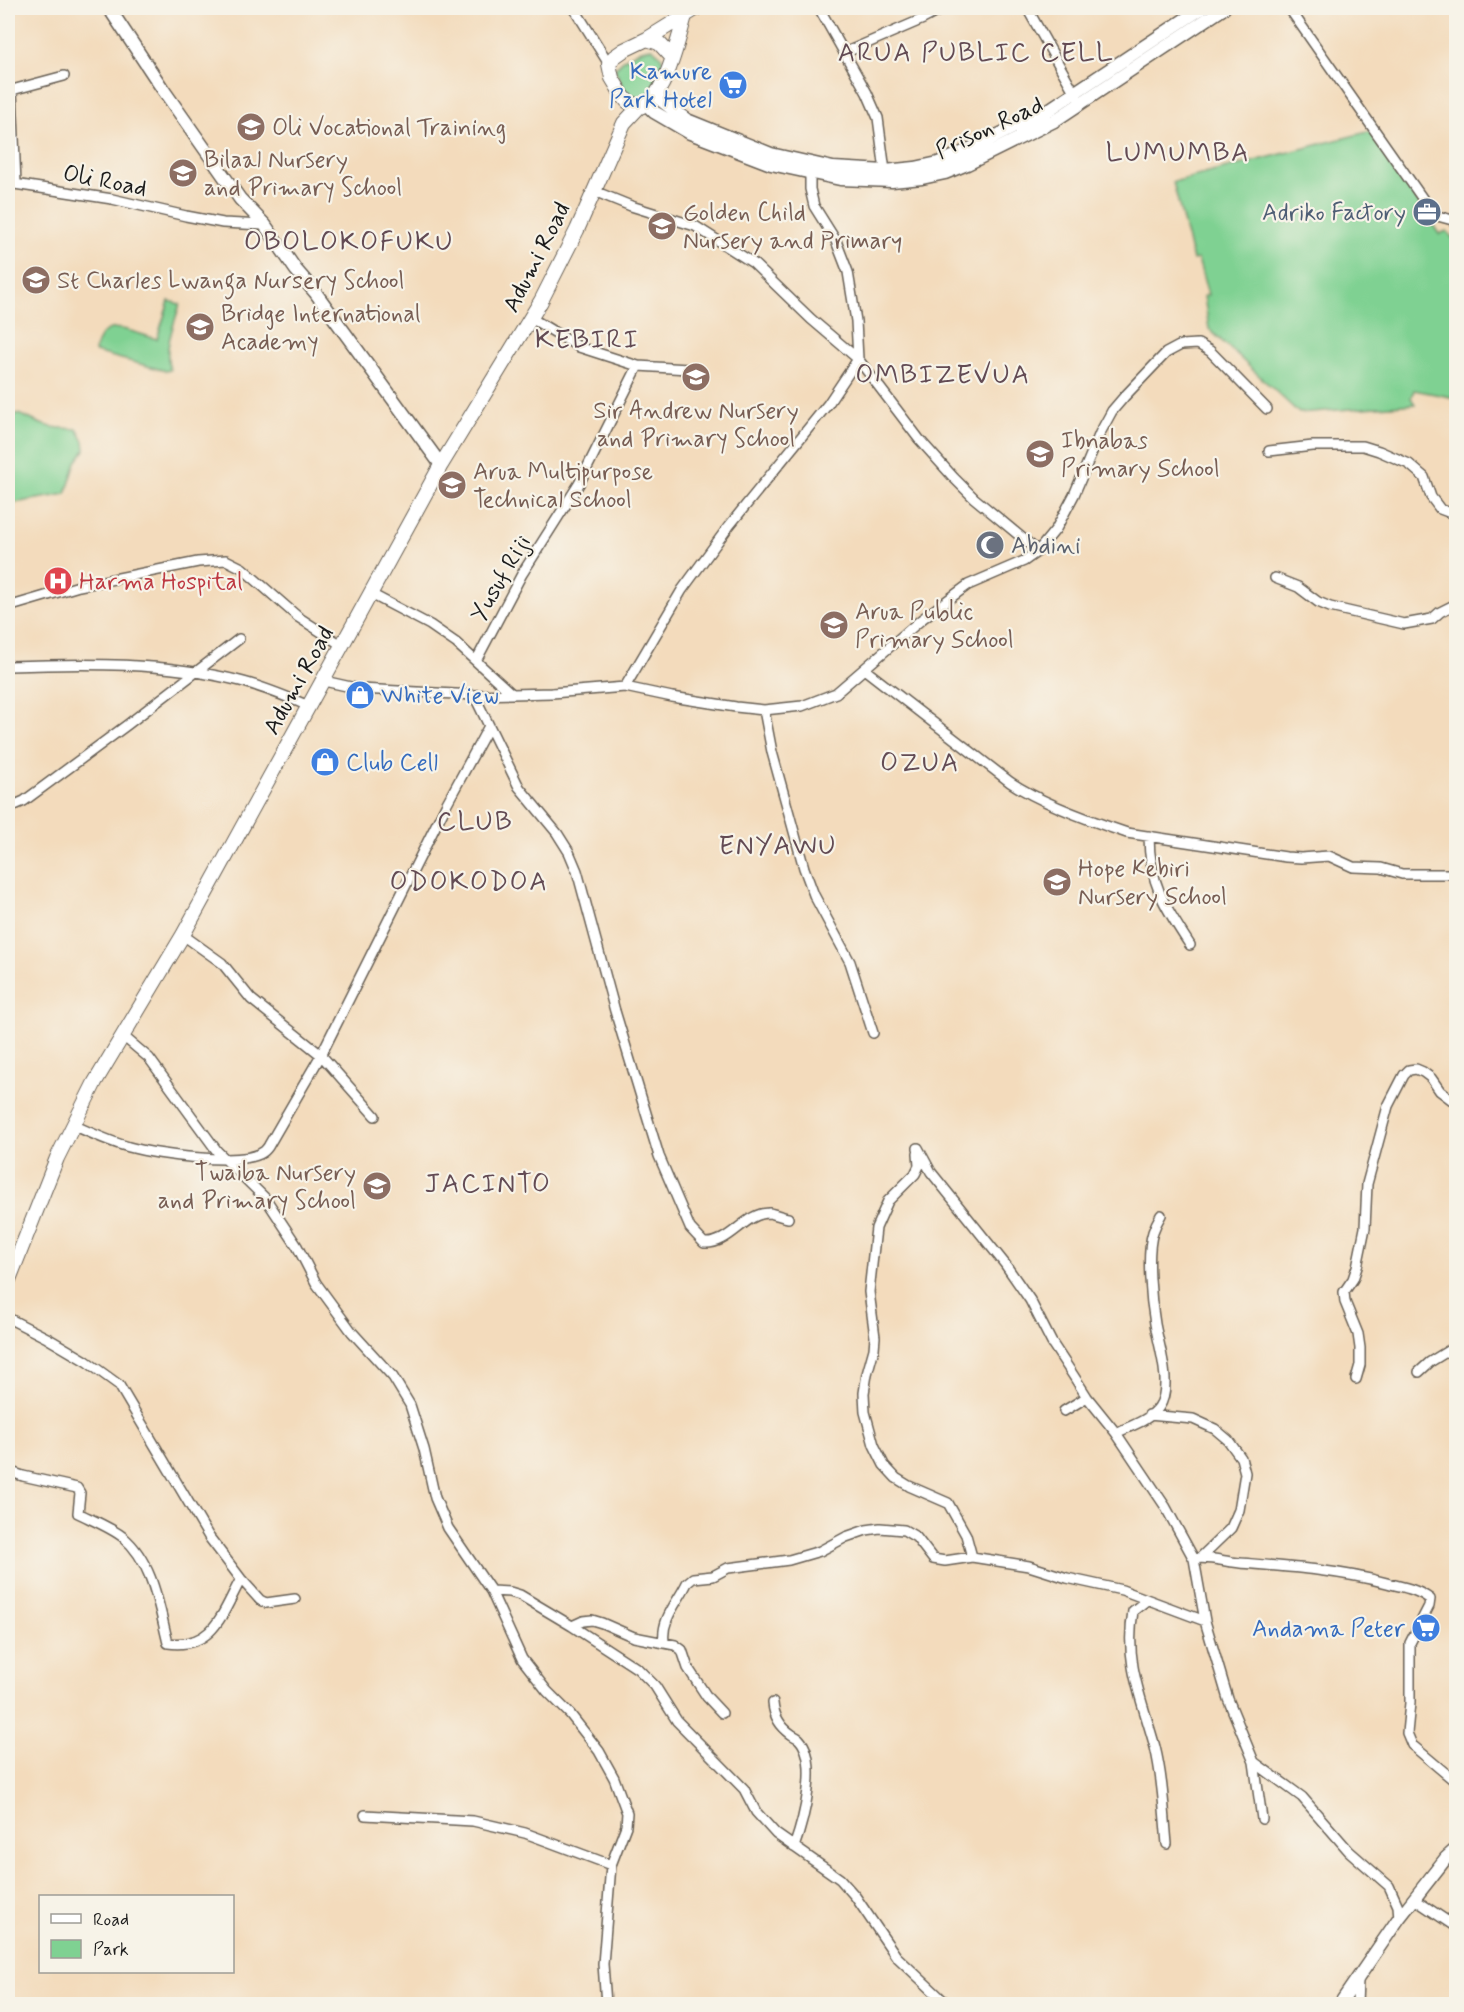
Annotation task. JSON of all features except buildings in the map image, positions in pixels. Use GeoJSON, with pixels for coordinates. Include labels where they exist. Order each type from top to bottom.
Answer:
{"type":"FeatureCollection","features":[{"type":"Feature","properties":{"kind":"main road"},"geometry":{"type":"LineString","coordinates":[[642,102],[612,78],[609,64],[624,50],[647,39],[697,8]]}},
{"type":"Feature","properties":{"kind":"main road","name":"Adumi Road"},"geometry":{"type":"LineString","coordinates":[[8,1282],[12,1260],[73,1125],[183,935],[441,465],[531,318],[577,230],[624,123],[668,72],[685,16]]}},
{"type":"Feature","properties":{"kind":"main road"},"geometry":{"type":"LineString","coordinates":[[647,39],[659,43],[672,57]]}},
{"type":"Feature","properties":{"kind":"street"},"geometry":{"type":"LineString","coordinates":[[110,8],[162,88],[240,199],[265,225],[441,465]]}},
{"type":"Feature","properties":{"kind":"street"},"geometry":{"type":"LineString","coordinates":[[574,8],[609,64]]}},
{"type":"Feature","properties":{"kind":"street"},"geometry":{"type":"LineString","coordinates":[[819,8],[867,93],[878,118],[885,171]]}},
{"type":"Feature","properties":{"kind":"street"},"geometry":{"type":"LineString","coordinates":[[844,53],[944,8]]}},
{"type":"Feature","properties":{"kind":"street"},"geometry":{"type":"LineString","coordinates":[[1028,8],[1078,99]]}},
{"type":"Feature","properties":{"kind":"street","name":"Prison Road"},"geometry":{"type":"LineString","coordinates":[[642,102],[840,179],[892,181],[922,178],[945,173],[1054,121],[1078,99],[1202,8]]}},
{"type":"Feature","properties":{"kind":"street","name":"Prison Road"},"geometry":{"type":"LineString","coordinates":[[810,167],[885,171],[938,163],[1047,111],[1078,99],[1224,8]]}},
{"type":"Feature","properties":{"kind":"street"},"geometry":{"type":"LineString","coordinates":[[1289,8],[1434,215],[1456,221]]}},
{"type":"Feature","properties":{"kind":"street"},"geometry":{"type":"LineString","coordinates":[[12,184],[10,90],[64,76]]}},
{"type":"Feature","properties":{"kind":"street"},"geometry":{"type":"LineString","coordinates":[[624,687],[682,590],[729,526],[828,404],[858,359],[856,321],[848,272],[836,241],[814,207],[810,189],[810,167]]}},
{"type":"Feature","properties":{"kind":"street","name":"Oli Road"},"geometry":{"type":"LineString","coordinates":[[12,184],[112,199],[223,223],[265,225]]}},
{"type":"Feature","properties":{"kind":"street"},"geometry":{"type":"LineString","coordinates":[[594,191],[631,206],[695,226],[753,263],[811,319],[858,359],[919,439],[954,478],[974,498],[1038,551]]}},
{"type":"Feature","properties":{"kind":"street"},"geometry":{"type":"LineString","coordinates":[[531,318],[579,347],[638,366],[688,369]]}},
{"type":"Feature","properties":{"kind":"street"},"geometry":{"type":"LineString","coordinates":[[324,681],[360,690],[474,695],[552,693],[624,687],[672,697],[765,710],[802,706],[836,693],[922,619],[968,585],[1023,561],[1038,551],[1056,529],[1074,495],[1100,433],[1112,411],[1166,353],[1180,345],[1198,344],[1210,351],[1267,409]]}},
{"type":"Feature","properties":{"kind":"street","name":"Yusuf Riji"},"geometry":{"type":"LineString","coordinates":[[476,661],[522,574],[579,484],[638,366]]}},
{"type":"Feature","properties":{"kind":"street"},"geometry":{"type":"LineString","coordinates":[[1269,451],[1313,446],[1363,446],[1409,464],[1424,477],[1431,497],[1440,509],[1456,515]]}},
{"type":"Feature","properties":{"kind":"street"},"geometry":{"type":"LineString","coordinates":[[8,607],[79,586],[198,562],[226,560],[242,568],[298,617],[343,646]]}},
{"type":"Feature","properties":{"kind":"street"},"geometry":{"type":"LineString","coordinates":[[1275,578],[1298,587],[1318,602],[1330,607],[1404,624],[1432,619],[1456,604]]}},
{"type":"Feature","properties":{"kind":"street"},"geometry":{"type":"LineString","coordinates":[[371,594],[430,624],[456,642],[512,694]]}},
{"type":"Feature","properties":{"kind":"street"},"geometry":{"type":"LineString","coordinates":[[8,808],[24,801],[197,673],[239,639]]}},
{"type":"Feature","properties":{"kind":"street"},"geometry":{"type":"LineString","coordinates":[[8,666],[129,665],[197,673],[242,681],[309,706]]}},
{"type":"Feature","properties":{"kind":"street"},"geometry":{"type":"LineString","coordinates":[[864,669],[1022,790],[1127,833],[1286,857],[1329,856],[1353,867],[1381,868],[1402,874],[1456,874]]}},
{"type":"Feature","properties":{"kind":"street"},"geometry":{"type":"LineString","coordinates":[[474,695],[519,787],[557,833],[578,871],[615,1011],[643,1104],[659,1155],[690,1228],[704,1244],[713,1244],[725,1239],[738,1227],[762,1214],[770,1213],[788,1218]]}},
{"type":"Feature","properties":{"kind":"street"},"geometry":{"type":"LineString","coordinates":[[765,710],[772,752],[806,875],[850,963],[873,1033]]}},
{"type":"Feature","properties":{"kind":"street"},"geometry":{"type":"LineString","coordinates":[[73,1125],[128,1147],[203,1159],[226,1160],[264,1152],[321,1055],[447,803],[489,726]]}},
{"type":"Feature","properties":{"kind":"street"},"geometry":{"type":"LineString","coordinates":[[1149,836],[1152,874],[1160,895],[1190,945]]}},
{"type":"Feature","properties":{"kind":"street"},"geometry":{"type":"LineString","coordinates":[[183,935],[222,963],[251,999],[321,1055],[375,1116]]}},
{"type":"Feature","properties":{"kind":"street"},"geometry":{"type":"LineString","coordinates":[[123,1036],[149,1058],[217,1151],[266,1198],[297,1246],[316,1283],[352,1332],[393,1377],[410,1405],[440,1513],[474,1570],[491,1592],[522,1659],[547,1691],[570,1713],[599,1751],[614,1778],[627,1813],[626,1826],[611,1865],[603,1964],[606,2004]]}},
{"type":"Feature","properties":{"kind":"street"},"geometry":{"type":"LineString","coordinates":[[1356,1379],[1360,1365],[1360,1348],[1358,1334],[1345,1302],[1344,1292],[1353,1279],[1357,1267],[1365,1228],[1367,1184],[1388,1106],[1404,1075],[1416,1070],[1431,1078],[1440,1091],[1456,1103]]}},
{"type":"Feature","properties":{"kind":"street"},"geometry":{"type":"LineString","coordinates":[[972,1557],[966,1535],[948,1503],[919,1492],[896,1478],[884,1465],[874,1445],[865,1412],[864,1393],[875,1337],[869,1292],[876,1228],[888,1201],[915,1174],[919,1166],[918,1148],[931,1172],[1005,1264],[1030,1300],[1052,1343],[1087,1397],[1116,1433],[1197,1559],[1205,1621],[1228,1699],[1254,1762],[1262,1819]]}},
{"type":"Feature","properties":{"kind":"street"},"geometry":{"type":"LineString","coordinates":[[1116,1433],[1140,1422],[1149,1415],[1159,1407],[1164,1395],[1162,1354],[1155,1324],[1150,1249],[1153,1231],[1161,1215]]}},
{"type":"Feature","properties":{"kind":"street"},"geometry":{"type":"LineString","coordinates":[[8,1318],[86,1361],[119,1385],[209,1537],[241,1579],[266,1603],[295,1599]]}},
{"type":"Feature","properties":{"kind":"street"},"geometry":{"type":"LineString","coordinates":[[1419,1372],[1456,1347]]}},
{"type":"Feature","properties":{"kind":"street"},"geometry":{"type":"LineString","coordinates":[[1064,1411],[1087,1397]]}},
{"type":"Feature","properties":{"kind":"street"},"geometry":{"type":"LineString","coordinates":[[1149,1415],[1193,1419],[1215,1429],[1228,1440],[1241,1458],[1245,1473],[1239,1510],[1231,1528],[1197,1559]]}},
{"type":"Feature","properties":{"kind":"street"},"geometry":{"type":"LineString","coordinates":[[8,1471],[77,1488],[80,1493],[78,1513],[121,1536],[131,1545],[140,1557],[152,1582],[168,1642],[192,1643],[207,1635],[241,1579]]}},
{"type":"Feature","properties":{"kind":"street"},"geometry":{"type":"LineString","coordinates":[[664,1641],[662,1631],[664,1623],[687,1583],[693,1578],[713,1576],[737,1566],[789,1560],[820,1551],[846,1537],[866,1530],[891,1528],[904,1530],[916,1537],[933,1559],[945,1562],[972,1557],[1029,1566],[1067,1578],[1122,1590],[1205,1621]]}},
{"type":"Feature","properties":{"kind":"street"},"geometry":{"type":"LineString","coordinates":[[1197,1559],[1293,1565],[1335,1571],[1416,1590],[1430,1599],[1429,1606],[1410,1643],[1410,1703],[1407,1733],[1412,1745],[1456,1782]]}},
{"type":"Feature","properties":{"kind":"street"},"geometry":{"type":"LineString","coordinates":[[491,1592],[510,1592],[520,1595],[638,1669],[655,1686],[677,1721],[744,1789],[756,1812],[776,1834],[840,1880],[855,1896],[896,1956],[947,2004]]}},
{"type":"Feature","properties":{"kind":"street"},"geometry":{"type":"LineString","coordinates":[[1147,1600],[1133,1611],[1130,1640],[1138,1694],[1155,1748],[1167,1844]]}},
{"type":"Feature","properties":{"kind":"street"},"geometry":{"type":"LineString","coordinates":[[572,1626],[592,1620],[634,1637],[664,1641],[675,1645],[681,1650],[688,1668],[707,1697],[722,1713]]}},
{"type":"Feature","properties":{"kind":"street"},"geometry":{"type":"LineString","coordinates":[[773,1703],[776,1716],[783,1726],[799,1739],[805,1749],[808,1764],[808,1795],[805,1814],[794,1847]]}},
{"type":"Feature","properties":{"kind":"street"},"geometry":{"type":"LineString","coordinates":[[1254,1762],[1302,1797],[1349,1851],[1389,1886],[1398,1906],[1399,1918]]}},
{"type":"Feature","properties":{"kind":"street"},"geometry":{"type":"LineString","coordinates":[[365,1815],[473,1821],[525,1833],[611,1865]]}},
{"type":"Feature","properties":{"kind":"street"},"geometry":{"type":"LineString","coordinates":[[1340,2004],[1399,1918],[1446,1858],[1456,1849]]}},
{"type":"Feature","properties":{"kind":"street"},"geometry":{"type":"LineString","coordinates":[[1414,1899],[1456,1927]]}},
{"type":"Feature","properties":{"kind":"street"},"geometry":{"type":"LineString","coordinates":[[1357,2004],[1358,1980]]}},
{"type":"Feature","properties":{"kind":"green space"},"geometry":{"type":"Polygon","coordinates":[[[652,48],[660,55],[665,65],[646,102],[628,99],[615,69],[631,55],[652,48]]]}},
{"type":"Feature","properties":{"kind":"green space"},"geometry":{"type":"Polygon","coordinates":[[[1371,131],[1439,234],[1447,231],[1456,242],[1456,398],[1414,390],[1411,398],[1415,404],[1299,413],[1209,329],[1204,296],[1208,295],[1198,259],[1193,260],[1173,182],[1371,131]]]}},
{"type":"Feature","properties":{"kind":"green space"},"geometry":{"type":"Polygon","coordinates":[[[169,301],[180,304],[169,345],[170,370],[166,371],[95,352],[98,340],[110,329],[128,330],[157,339],[169,301]]]}},
{"type":"Feature","properties":{"kind":"green space"},"geometry":{"type":"Polygon","coordinates":[[[8,413],[20,415],[48,426],[77,429],[84,441],[85,450],[76,462],[66,494],[8,504],[8,413]]]}},
{"type":"Feature","properties":{"kind":"place","name":"Kamure Park Hotel"},"geometry":{"type":"Point","coordinates":[733,85]}},
{"type":"Feature","properties":{"kind":"place","name":"Oli Vocational Training"},"geometry":{"type":"Point","coordinates":[251,127]}},
{"type":"Feature","properties":{"kind":"place","name":"Bilaal Nursery and Primary School"},"geometry":{"type":"Point","coordinates":[183,173]}},
{"type":"Feature","properties":{"kind":"place","name":"Adriko Factory"},"geometry":{"type":"Point","coordinates":[1427,212]}},
{"type":"Feature","properties":{"kind":"place","name":"Golden Child Nursery and Primary"},"geometry":{"type":"Point","coordinates":[662,226]}},
{"type":"Feature","properties":{"kind":"place","name":"St Charles Lwanga Nursery School"},"geometry":{"type":"Point","coordinates":[36,280]}},
{"type":"Feature","properties":{"kind":"place","name":"Bridge International Academy"},"geometry":{"type":"Point","coordinates":[200,327]}},
{"type":"Feature","properties":{"kind":"place","name":"Sir Andrew Nursery and Primary School"},"geometry":{"type":"Point","coordinates":[696,377]}},
{"type":"Feature","properties":{"kind":"place","name":"Ibnabas Primary School"},"geometry":{"type":"Point","coordinates":[1040,454]}},
{"type":"Feature","properties":{"kind":"place","name":"Arua Multipurpose Technical School"},"geometry":{"type":"Point","coordinates":[452,485]}},
{"type":"Feature","properties":{"kind":"place","name":"Abdini"},"geometry":{"type":"Point","coordinates":[990,545]}},
{"type":"Feature","properties":{"kind":"place","name":"Harma Hospital"},"geometry":{"type":"Point","coordinates":[58,581]}},
{"type":"Feature","properties":{"kind":"place","name":"Arua Public Primary School"},"geometry":{"type":"Point","coordinates":[834,625]}},
{"type":"Feature","properties":{"kind":"place","name":"White View"},"geometry":{"type":"Point","coordinates":[360,695]}},
{"type":"Feature","properties":{"kind":"place","name":"Club Cell"},"geometry":{"type":"Point","coordinates":[325,762]}},
{"type":"Feature","properties":{"kind":"place","name":"Hope Kebiri Nursery School"},"geometry":{"type":"Point","coordinates":[1057,882]}},
{"type":"Feature","properties":{"kind":"place","name":"Twaiba Nursery and Primary School"},"geometry":{"type":"Point","coordinates":[377,1186]}},
{"type":"Feature","properties":{"kind":"place","name":"Andama Peter"},"geometry":{"type":"Point","coordinates":[1426,1628]}},
{"type":"Feature","properties":{"kind":"district","name":"ARUA PUBLIC CELL"},"geometry":{"type":"Point","coordinates":[976,52]}},
{"type":"Feature","properties":{"kind":"district","name":"LUMUMBA"},"geometry":{"type":"Point","coordinates":[1178,152]}},
{"type":"Feature","properties":{"kind":"district","name":"OBOLOKOFUKU"},"geometry":{"type":"Point","coordinates":[349,241]}},
{"type":"Feature","properties":{"kind":"district","name":"KEBIRI"},"geometry":{"type":"Point","coordinates":[587,339]}},
{"type":"Feature","properties":{"kind":"district","name":"OMBIZEVUA"},"geometry":{"type":"Point","coordinates":[943,374]}},
{"type":"Feature","properties":{"kind":"district","name":"OZUA"},"geometry":{"type":"Point","coordinates":[920,762]}},
{"type":"Feature","properties":{"kind":"district","name":"CLUB"},"geometry":{"type":"Point","coordinates":[475,821]}},
{"type":"Feature","properties":{"kind":"district","name":"ENYAWU"},"geometry":{"type":"Point","coordinates":[778,845]}},
{"type":"Feature","properties":{"kind":"district","name":"ODOKODOA"},"geometry":{"type":"Point","coordinates":[469,881]}},
{"type":"Feature","properties":{"kind":"district","name":"JACINTO"},"geometry":{"type":"Point","coordinates":[488,1183]}}]}
